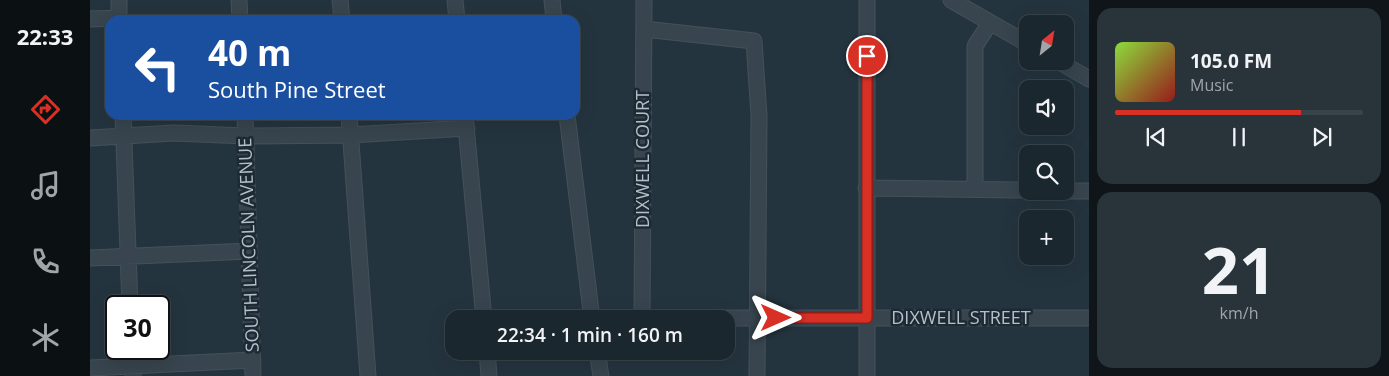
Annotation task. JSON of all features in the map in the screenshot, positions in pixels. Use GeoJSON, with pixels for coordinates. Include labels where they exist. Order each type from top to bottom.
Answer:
{"type":"FeatureCollection","features":[{"type":"Feature","properties":{"kind":"street"},"geometry":{"type":"LineString","coordinates":[[119,0],[119,15]]}},
{"type":"Feature","properties":{"kind":"street"},"geometry":{"type":"LineString","coordinates":[[239,0],[240,15]]}},
{"type":"Feature","properties":{"kind":"street"},"geometry":{"type":"LineString","coordinates":[[340,0],[342,15]]}},
{"type":"Feature","properties":{"kind":"street"},"geometry":{"type":"LineString","coordinates":[[455,0],[456,15]]}},
{"type":"Feature","properties":{"kind":"street"},"geometry":{"type":"LineString","coordinates":[[552,0],[554,15]]}},
{"type":"Feature","properties":{"kind":"street","name":"DIXWELL COURT"},"geometry":{"type":"LineString","coordinates":[[642,310],[644,0]]}},
{"type":"Feature","properties":{"kind":"street"},"geometry":{"type":"LineString","coordinates":[[867,0],[867,376]]}},
{"type":"Feature","properties":{"kind":"street"},"geometry":{"type":"LineString","coordinates":[[951,0],[1019,39]]}},
{"type":"Feature","properties":{"kind":"street"},"geometry":{"type":"LineString","coordinates":[[90,19],[105,19]]}},
{"type":"Feature","properties":{"kind":"street"},"geometry":{"type":"LineString","coordinates":[[975,189],[975,46],[990,22]]}},
{"type":"Feature","properties":{"kind":"street"},"geometry":{"type":"LineString","coordinates":[[644,30],[754,41],[760,116],[757,376]]}},
{"type":"Feature","properties":{"kind":"street"},"geometry":{"type":"LineString","coordinates":[[1074,70],[1089,79]]}},
{"type":"Feature","properties":{"kind":"street"},"geometry":{"type":"LineString","coordinates":[[123,120],[130,295]]}},
{"type":"Feature","properties":{"kind":"street","name":"SOUTH LINCOLN AVENUE"},"geometry":{"type":"LineString","coordinates":[[245,120],[253,376]]}},
{"type":"Feature","properties":{"kind":"street"},"geometry":{"type":"LineString","coordinates":[[350,120],[368,376]]}},
{"type":"Feature","properties":{"kind":"street"},"geometry":{"type":"LineString","coordinates":[[567,120],[591,310]]}},
{"type":"Feature","properties":{"kind":"street"},"geometry":{"type":"LineString","coordinates":[[90,138],[174,134],[246,136],[351,134],[466,121],[483,310]]}},
{"type":"Feature","properties":{"kind":"street"},"geometry":{"type":"LineString","coordinates":[[866,188],[1019,190]]}},
{"type":"Feature","properties":{"kind":"street"},"geometry":{"type":"LineString","coordinates":[[1074,191],[1089,191]]}},
{"type":"Feature","properties":{"kind":"street"},"geometry":{"type":"LineString","coordinates":[[90,258],[250,252]]}},
{"type":"Feature","properties":{"kind":"street","name":"DIXWELL STREET"},"geometry":{"type":"LineString","coordinates":[[735,318],[1089,318]]}},
{"type":"Feature","properties":{"kind":"street"},"geometry":{"type":"LineString","coordinates":[[90,368],[133,371],[253,360]]}},
{"type":"Feature","properties":{"kind":"street"},"geometry":{"type":"LineString","coordinates":[[488,360],[489,376]]}},
{"type":"Feature","properties":{"kind":"street"},"geometry":{"type":"LineString","coordinates":[[598,360],[601,376]]}},
{"type":"Feature","properties":{"kind":"route"},"geometry":{"type":"LineString","coordinates":[[776,318],[867,318],[867,56]]}}]}
